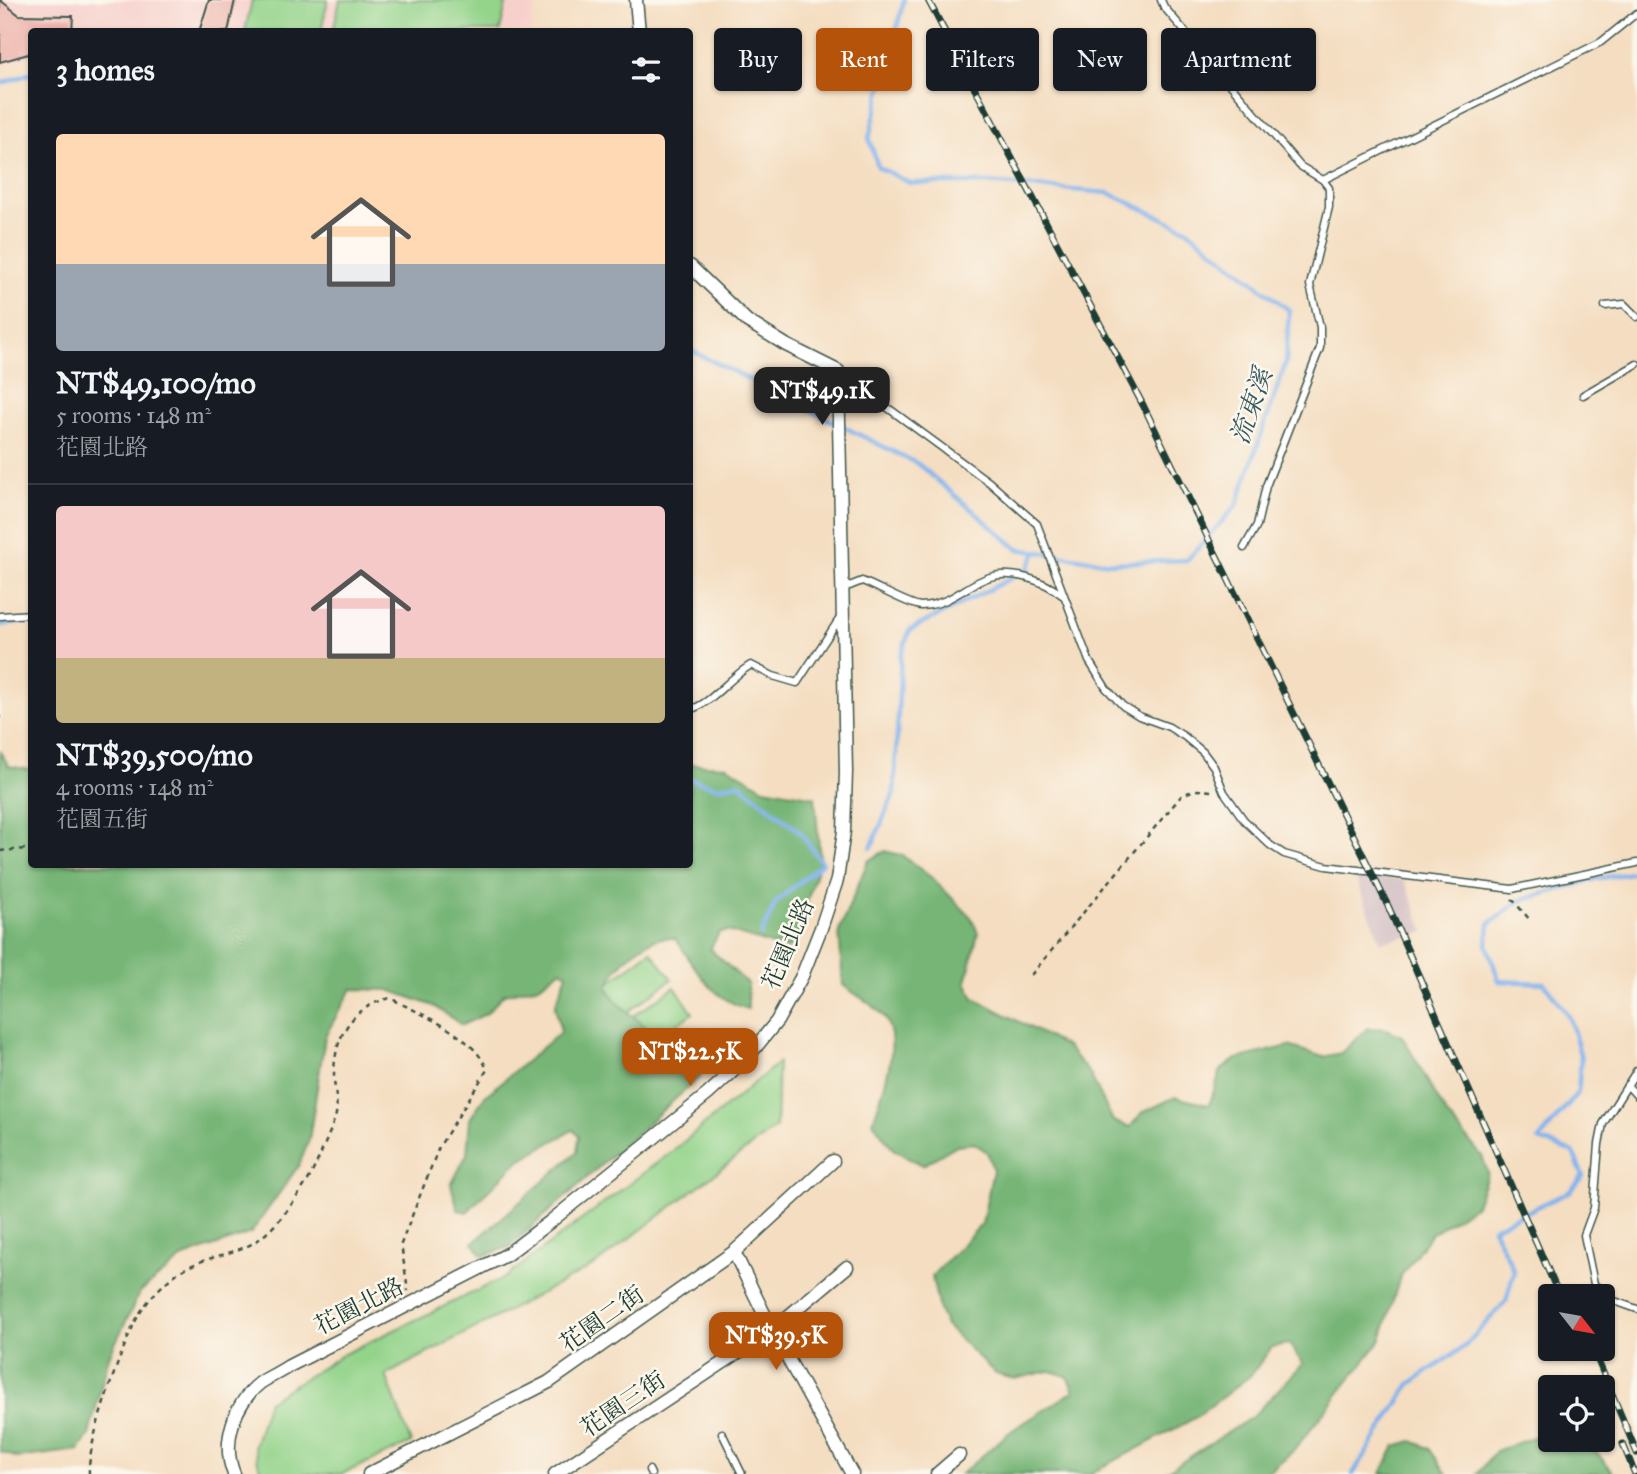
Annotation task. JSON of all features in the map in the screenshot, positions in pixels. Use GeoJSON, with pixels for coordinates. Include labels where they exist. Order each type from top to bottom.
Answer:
{"type":"FeatureCollection","features":[{"type":"Feature","properties":{"kind":"street"},"geometry":{"type":"LineString","coordinates":[[636,0],[639,28]]}},
{"type":"Feature","properties":{"kind":"street"},"geometry":{"type":"LineString","coordinates":[[693,269],[747,321],[838,372]]}},
{"type":"Feature","properties":{"kind":"street","name":"花園北路"},"geometry":{"type":"LineString","coordinates":[[234,1474],[230,1464],[229,1435],[239,1407],[259,1384],[506,1255],[708,1094],[746,1059],[777,1021],[802,976],[837,880],[844,831],[846,772],[838,372]]}},
{"type":"Feature","properties":{"kind":"street","name":"花園二街"},"geometry":{"type":"LineString","coordinates":[[369,1474],[549,1382],[734,1252],[833,1161]]}},
{"type":"Feature","properties":{"kind":"street"},"geometry":{"type":"LineString","coordinates":[[734,1252],[772,1330],[852,1474]]}},
{"type":"Feature","properties":{"kind":"street","name":"花園三街"},"geometry":{"type":"LineString","coordinates":[[555,1474],[772,1330],[848,1267]]}},
{"type":"Feature","properties":{"kind":"street"},"geometry":{"type":"LineString","coordinates":[[937,1474],[959,1455]]}},
{"type":"Feature","properties":{"kind":"lane"},"geometry":{"type":"LineString","coordinates":[[1161,0],[1300,166],[1324,180],[1329,188],[1329,207],[1310,285],[1320,327],[1320,348],[1266,486],[1257,524],[1244,548]]}},
{"type":"Feature","properties":{"kind":"lane"},"geometry":{"type":"LineString","coordinates":[[1324,180],[1601,42],[1637,13]]}},
{"type":"Feature","properties":{"kind":"lane"},"geometry":{"type":"LineString","coordinates":[[1605,306],[1623,304],[1637,317]]}},
{"type":"Feature","properties":{"kind":"lane"},"geometry":{"type":"LineString","coordinates":[[1583,395],[1637,364]]}},
{"type":"Feature","properties":{"kind":"lane"},"geometry":{"type":"LineString","coordinates":[[838,372],[989,482],[1037,524],[1089,660],[1106,688],[1131,711],[1169,727],[1194,745],[1214,767],[1224,792],[1244,820],[1270,845],[1284,854],[1326,866],[1513,889],[1637,863]]}},
{"type":"Feature","properties":{"kind":"lane"},"geometry":{"type":"LineString","coordinates":[[841,589],[862,581],[919,606],[956,596],[990,577],[1009,575],[1053,587],[1063,594]]}},
{"type":"Feature","properties":{"kind":"lane"},"geometry":{"type":"LineString","coordinates":[[0,617],[28,614]]}},
{"type":"Feature","properties":{"kind":"lane"},"geometry":{"type":"LineString","coordinates":[[693,709],[699,708],[738,672],[751,665],[773,676],[797,683],[842,616]]}},
{"type":"Feature","properties":{"kind":"lane"},"geometry":{"type":"LineString","coordinates":[[1634,1308],[1609,1299],[1594,1284],[1584,1235],[1594,1208],[1603,1124],[1637,1070]]}},
{"type":"Feature","properties":{"kind":"lane"},"geometry":{"type":"LineString","coordinates":[[1627,1085],[1637,1096]]}},
{"type":"Feature","properties":{"kind":"lane"},"geometry":{"type":"LineString","coordinates":[[722,1433],[742,1474]]}},
{"type":"Feature","properties":{"kind":"path"},"geometry":{"type":"LineString","coordinates":[[1031,975],[1182,795],[1195,790],[1224,792]]}},
{"type":"Feature","properties":{"kind":"path"},"geometry":{"type":"LineString","coordinates":[[0,851],[25,849]]}},
{"type":"Feature","properties":{"kind":"path"},"geometry":{"type":"LineString","coordinates":[[1509,896],[1530,920]]}},
{"type":"Feature","properties":{"kind":"path"},"geometry":{"type":"LineString","coordinates":[[89,1474],[100,1416],[136,1320],[163,1284],[178,1272],[247,1247],[260,1239],[309,1180],[336,1113],[334,1059],[346,1026],[372,1002],[390,998],[449,1029],[483,1058],[487,1070],[439,1147],[401,1244],[410,1303]]}},
{"type":"Feature","properties":{"kind":"shaded area"},"geometry":{"type":"Polygon","coordinates":[[[0,0],[538,0],[531,23],[532,28],[28,28],[28,58],[0,65],[0,0]]]}},
{"type":"Feature","properties":{"kind":"shaded area"},"geometry":{"type":"Polygon","coordinates":[[[1354,875],[1404,880],[1425,932],[1381,942],[1354,875]]]}},
{"type":"Feature","properties":{"kind":"green space"},"geometry":{"type":"Polygon","coordinates":[[[252,0],[328,0],[322,28],[246,28],[252,0]]]}},
{"type":"Feature","properties":{"kind":"green space"},"geometry":{"type":"Polygon","coordinates":[[[340,0],[507,0],[501,28],[334,28],[340,0]]]}},
{"type":"Feature","properties":{"kind":"green space"},"geometry":{"type":"Polygon","coordinates":[[[0,752],[9,766],[28,769],[28,868],[693,868],[693,764],[727,766],[764,788],[815,797],[820,859],[794,945],[786,949],[728,931],[719,933],[710,949],[748,984],[748,1009],[724,998],[714,990],[676,939],[655,940],[635,951],[611,978],[607,987],[616,1001],[701,1076],[509,1247],[483,1256],[473,1243],[577,1152],[579,1136],[573,1130],[518,1161],[467,1212],[458,1210],[451,1185],[467,1154],[470,1119],[484,1097],[561,1032],[555,1006],[567,974],[560,970],[539,986],[504,994],[486,1014],[462,1025],[434,1006],[389,990],[352,989],[325,1036],[309,1140],[299,1165],[251,1233],[184,1257],[140,1292],[109,1356],[89,1435],[79,1450],[17,1458],[0,1451],[0,752]]]}},
{"type":"Feature","properties":{"kind":"green space"},"geometry":{"type":"Polygon","coordinates":[[[885,851],[903,856],[932,878],[971,917],[978,933],[966,982],[974,998],[1067,1047],[1090,1074],[1113,1121],[1130,1127],[1142,1113],[1175,1097],[1209,1105],[1221,1070],[1236,1059],[1289,1046],[1323,1057],[1341,1053],[1368,1028],[1386,1029],[1402,1036],[1447,1115],[1482,1156],[1488,1173],[1476,1205],[1431,1234],[1400,1277],[1381,1340],[1294,1450],[1266,1474],[1163,1474],[1252,1417],[1303,1364],[1289,1344],[1272,1347],[1251,1375],[1195,1418],[1090,1474],[961,1474],[1011,1431],[1074,1391],[1067,1376],[1050,1371],[1014,1379],[996,1374],[946,1326],[939,1310],[932,1276],[982,1224],[993,1170],[987,1152],[974,1143],[957,1145],[923,1165],[894,1150],[873,1122],[889,1068],[889,1026],[875,1007],[843,985],[839,931],[868,861],[885,851]]]}},
{"type":"Feature","properties":{"kind":"green space"},"geometry":{"type":"Polygon","coordinates":[[[651,951],[672,979],[617,1020],[596,992],[651,951]]]}},
{"type":"Feature","properties":{"kind":"green space"},"geometry":{"type":"Polygon","coordinates":[[[675,987],[693,1013],[637,1052],[619,1026],[675,987]]]}},
{"type":"Feature","properties":{"kind":"green space"},"geometry":{"type":"Polygon","coordinates":[[[778,1063],[776,1127],[595,1265],[386,1375],[411,1443],[342,1474],[261,1474],[254,1446],[268,1401],[344,1354],[506,1277],[674,1150],[778,1063]]]}},
{"type":"Feature","properties":{"kind":"green space"},"geometry":{"type":"Polygon","coordinates":[[[1538,1435],[1538,1452],[1597,1452],[1614,1474],[1477,1474],[1496,1451],[1538,1435]]]}},
{"type":"Feature","properties":{"kind":"green space"},"geometry":{"type":"Polygon","coordinates":[[[1412,1441],[1429,1448],[1447,1474],[1381,1474],[1395,1446],[1412,1441]]]}},
{"type":"Feature","properties":{"kind":"building"},"geometry":{"type":"Polygon","coordinates":[[[0,0],[19,15],[73,16],[72,28],[28,28],[28,54],[0,62],[0,0]]]}},
{"type":"Feature","properties":{"kind":"building"},"geometry":{"type":"Polygon","coordinates":[[[209,0],[235,0],[229,28],[200,28],[209,0]]]}},
{"type":"Feature","properties":{"kind":"waterway","name":"流東溪"},"geometry":{"type":"LineString","coordinates":[[693,352],[918,464],[1018,549],[1111,563],[1187,560],[1237,505],[1286,362],[1289,310],[1186,229],[1109,193],[988,183],[910,183],[878,167],[869,138],[904,0]]}},
{"type":"Feature","properties":{"kind":"waterway","name":"流東溪"},"geometry":{"type":"LineString","coordinates":[[0,84],[28,74]]}},
{"type":"Feature","properties":{"kind":"waterway"},"geometry":{"type":"LineString","coordinates":[[871,848],[894,793],[901,655],[910,630],[1027,570],[1037,551]]}},
{"type":"Feature","properties":{"kind":"waterway"},"geometry":{"type":"LineString","coordinates":[[0,625],[28,622]]}},
{"type":"Feature","properties":{"kind":"waterway"},"geometry":{"type":"LineString","coordinates":[[693,780],[717,787],[739,783],[800,832],[822,863],[776,902],[761,935]]}},
{"type":"Feature","properties":{"kind":"waterway"},"geometry":{"type":"LineString","coordinates":[[1353,1474],[1410,1384],[1465,1346],[1506,1301],[1514,1271],[1493,1228],[1571,1191],[1583,1176],[1573,1152],[1539,1140],[1578,1092],[1581,1058],[1570,1018],[1544,983],[1499,981],[1487,945],[1489,924],[1519,901],[1595,879],[1637,872]]}},
{"type":"Feature","properties":{"kind":"railway"},"geometry":{"type":"LineString","coordinates":[[928,0],[1143,405],[1388,906],[1554,1284]]}},
{"type":"Feature","properties":{"kind":"railway"},"geometry":{"type":"LineString","coordinates":[[1598,1362],[1637,1453]]}},
{"type":"Feature","properties":{"kind":"railway"},"geometry":{"type":"LineString","coordinates":[[1623,1444],[1635,1474]]}}]}
